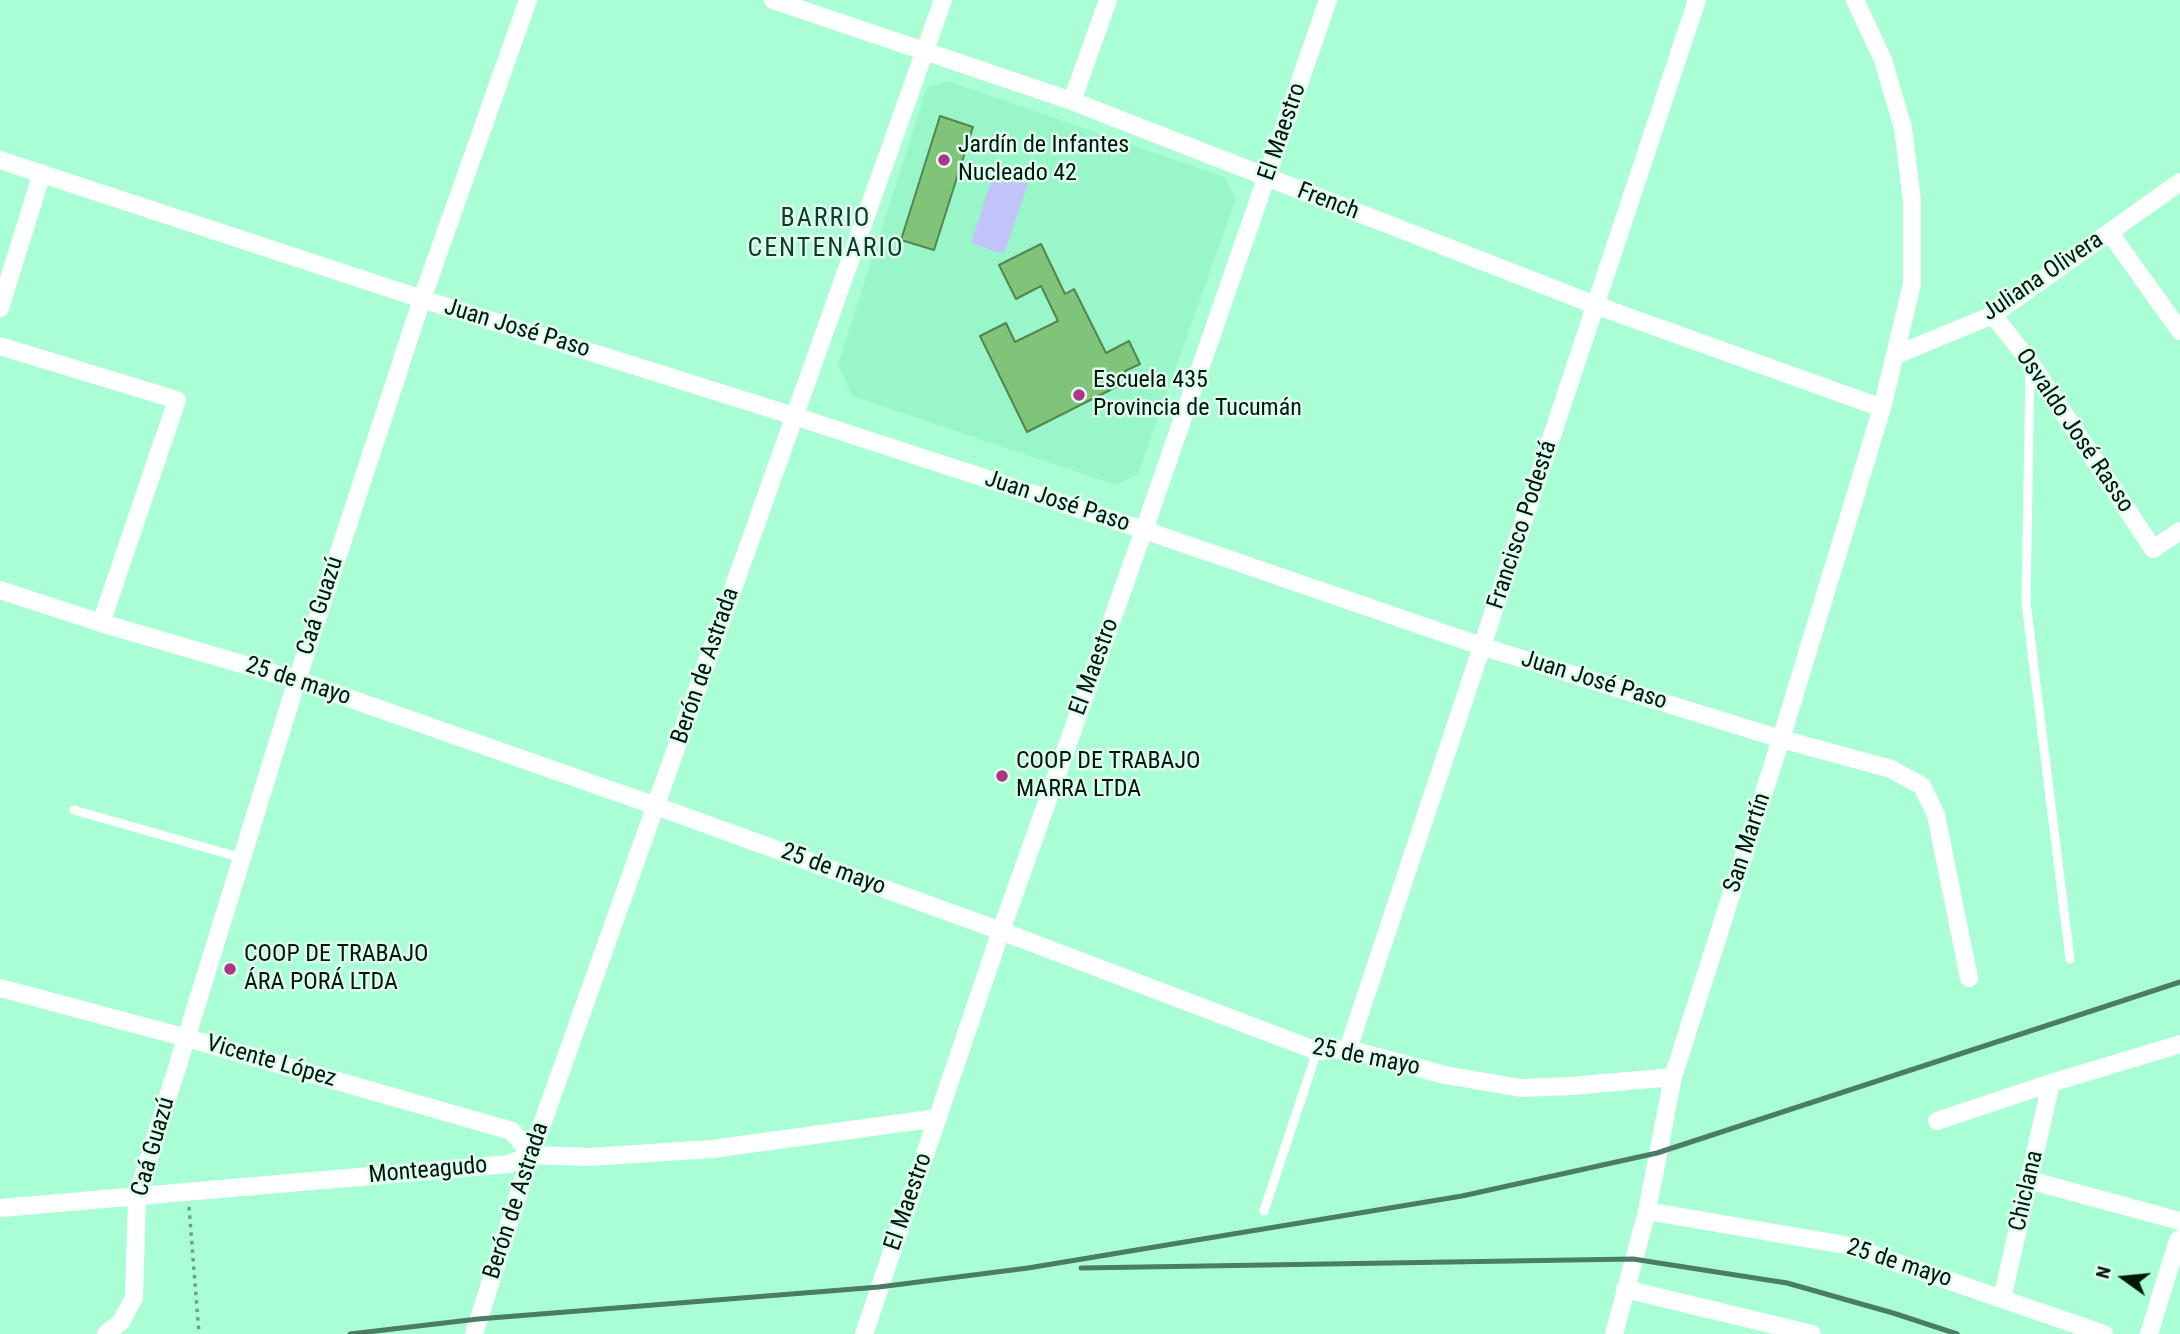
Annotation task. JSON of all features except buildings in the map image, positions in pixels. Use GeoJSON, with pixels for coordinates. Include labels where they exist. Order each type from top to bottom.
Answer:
{"type":"FeatureCollection","features":[{"type":"Feature","properties":{"kind":"street","name":"Caá Guazú"},"geometry":{"type":"LineString","coordinates":[[106,1334],[121,1322],[134,1298],[137,1197],[297,680],[422,299],[528,0]]}},
{"type":"Feature","properties":{"kind":"street","name":"French"},"geometry":{"type":"LineString","coordinates":[[773,0],[1072,101],[1595,305],[1882,408]]}},
{"type":"Feature","properties":{"kind":"street","name":"Berón de Astrada"},"geometry":{"type":"LineString","coordinates":[[474,1334],[531,1155],[943,0]]}},
{"type":"Feature","properties":{"kind":"street"},"geometry":{"type":"LineString","coordinates":[[1072,101],[1108,0]]}},
{"type":"Feature","properties":{"kind":"street","name":"El Maestro"},"geometry":{"type":"LineString","coordinates":[[864,1334],[1001,931],[1328,0]]}},
{"type":"Feature","properties":{"kind":"street","name":"Francisco Podestá"},"geometry":{"type":"LineString","coordinates":[[1348,1049],[1697,0]]}},
{"type":"Feature","properties":{"kind":"street","name":"San Martín"},"geometry":{"type":"LineString","coordinates":[[1614,1334],[1647,1211],[1673,1077],[1882,408],[1912,284],[1913,201],[1903,128],[1883,60],[1855,0]]}},
{"type":"Feature","properties":{"kind":"street","name":"Juan José Paso"},"geometry":{"type":"LineString","coordinates":[[0,160],[422,299],[1144,530],[1483,647],[1891,769],[1922,786],[1936,815],[1969,978]]}},
{"type":"Feature","properties":{"kind":"street"},"geometry":{"type":"LineString","coordinates":[[0,308],[42,173]]}},
{"type":"Feature","properties":{"kind":"street","name":"Juliana Olivera"},"geometry":{"type":"LineString","coordinates":[[1896,355],[1993,315],[2180,182]]}},
{"type":"Feature","properties":{"kind":"street"},"geometry":{"type":"LineString","coordinates":[[2110,233],[2180,331]]}},
{"type":"Feature","properties":{"kind":"street","name":"Osvaldo José Rasso"},"geometry":{"type":"LineString","coordinates":[[1993,315],[2030,362],[2153,549],[2180,531]]}},
{"type":"Feature","properties":{"kind":"street"},"geometry":{"type":"LineString","coordinates":[[0,346],[177,400],[102,623]]}},
{"type":"Feature","properties":{"kind":"street","name":"25 de mayo"},"geometry":{"type":"LineString","coordinates":[[0,590],[297,680],[1001,931],[1317,1051],[1348,1049],[1446,1075],[1521,1088],[1673,1077]]}},
{"type":"Feature","properties":{"kind":"street","name":"Vicente López"},"geometry":{"type":"LineString","coordinates":[[0,988],[187,1038],[512,1131],[531,1155]]}},
{"type":"Feature","properties":{"kind":"street"},"geometry":{"type":"LineString","coordinates":[[1937,1121],[2180,1044]]}},
{"type":"Feature","properties":{"kind":"street","name":"Chiclana"},"geometry":{"type":"LineString","coordinates":[[2002,1299],[2051,1083]]}},
{"type":"Feature","properties":{"kind":"street","name":"Monteagudo"},"geometry":{"type":"LineString","coordinates":[[0,1208],[509,1164],[531,1155],[589,1157],[712,1149],[938,1118]]}},
{"type":"Feature","properties":{"kind":"street"},"geometry":{"type":"LineString","coordinates":[[2029,1180],[2180,1221]]}},
{"type":"Feature","properties":{"kind":"street","name":"25 de mayo"},"geometry":{"type":"LineString","coordinates":[[1647,1211],[1845,1245],[2104,1334]]}},
{"type":"Feature","properties":{"kind":"street"},"geometry":{"type":"LineString","coordinates":[[2149,1334],[2180,1239]]}},
{"type":"Feature","properties":{"kind":"street"},"geometry":{"type":"LineString","coordinates":[[1625,1289],[1812,1334]]}},
{"type":"Feature","properties":{"kind":"lane"},"geometry":{"type":"LineString","coordinates":[[2030,362],[2026,603],[2070,959]]}},
{"type":"Feature","properties":{"kind":"lane"},"geometry":{"type":"LineString","coordinates":[[74,810],[242,858]]}},
{"type":"Feature","properties":{"kind":"lane"},"geometry":{"type":"LineString","coordinates":[[1265,1211],[1317,1051]]}},
{"type":"Feature","properties":{"kind":"path"},"geometry":{"type":"LineString","coordinates":[[188,1193],[199,1334]]}},
{"type":"Feature","properties":{"kind":"shaded area"},"geometry":{"type":"Polygon","coordinates":[[[948,81],[1224,177],[1236,198],[1138,474],[1116,485],[852,396],[838,364],[927,88],[948,81]]]}},
{"type":"Feature","properties":{"kind":"shaded area"},"geometry":{"type":"Polygon","coordinates":[[[994,172],[1028,183],[1004,254],[971,243],[994,172]]]}},
{"type":"Feature","properties":{"kind":"railway"},"geometry":{"type":"LineString","coordinates":[[350,1334],[478,1319],[879,1287],[1028,1268],[1462,1196],[1657,1153],[2180,982]]}},
{"type":"Feature","properties":{"kind":"railway"},"geometry":{"type":"LineString","coordinates":[[1081,1268],[1633,1259],[1787,1283],[1957,1334]]}},
{"type":"Feature","properties":{"kind":"place","name":"Jardín de Infantes Nucleado 42"},"geometry":{"type":"Point","coordinates":[944,160]}},
{"type":"Feature","properties":{"kind":"place","name":"Escuela 435 Provincia de Tucumán"},"geometry":{"type":"Point","coordinates":[1079,395]}},
{"type":"Feature","properties":{"kind":"place","name":"COOP DE TRABAJO MARRA LTDA"},"geometry":{"type":"Point","coordinates":[1002,776]}},
{"type":"Feature","properties":{"kind":"place","name":"COOP DE TRABAJO ÁRA PORÁ LTDA"},"geometry":{"type":"Point","coordinates":[230,969]}},
{"type":"Feature","properties":{"kind":"district","name":"BARRIO CENTENARIO"},"geometry":{"type":"Point","coordinates":[826,234]}}]}
